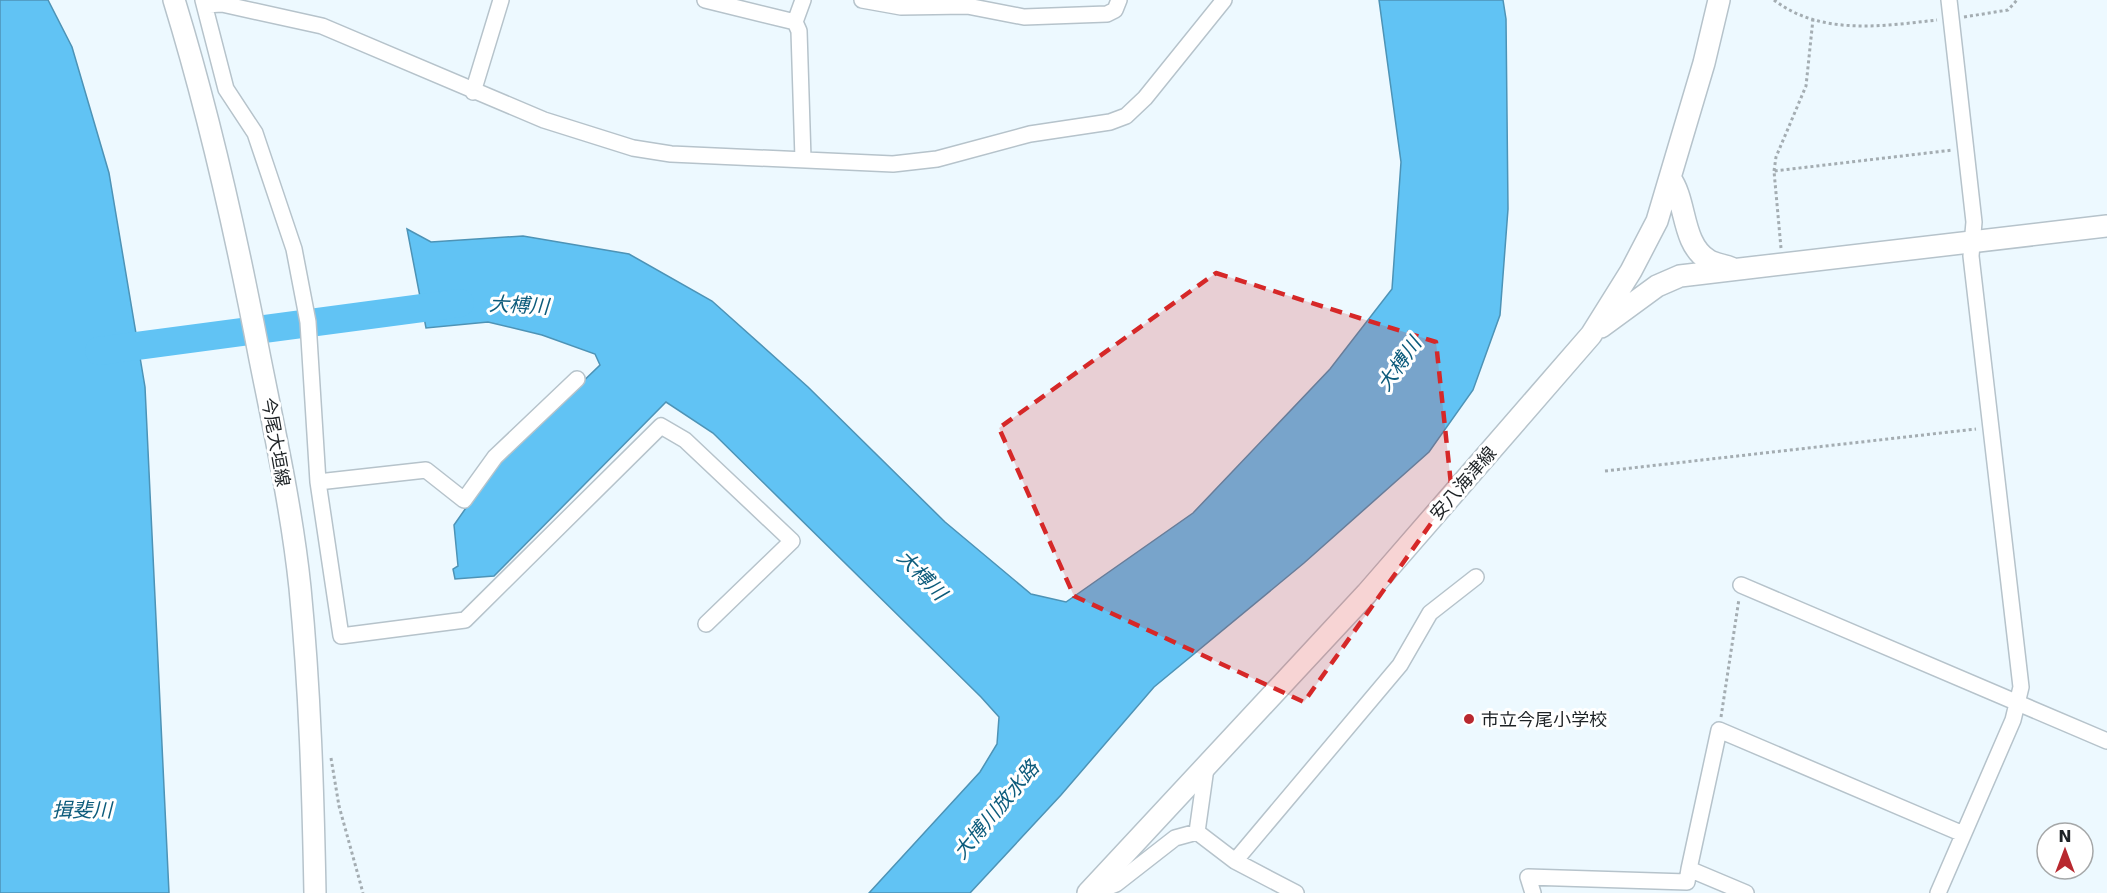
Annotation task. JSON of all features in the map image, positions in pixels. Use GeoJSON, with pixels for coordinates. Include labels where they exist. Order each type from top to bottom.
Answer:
{"type":"FeatureCollection","features":[{"type":"Feature","properties":{"kind":"main road","name":"今尾大垣線"},"geometry":{"type":"LineString","coordinates":[[174,0],[195,69],[241,266],[273,421],[299,585],[313,784],[315,893]]}},
{"type":"Feature","properties":{"kind":"main road","name":"安八海津線"},"geometry":{"type":"LineString","coordinates":[[1088,893],[1367,593],[1591,335],[1631,271],[1657,221],[1704,63],[1719,0]]}},
{"type":"Feature","properties":{"kind":"main road"},"geometry":{"type":"LineString","coordinates":[[1670,178],[1677,187],[1693,243],[1707,260],[1731,268]]}},
{"type":"Feature","properties":{"kind":"main road"},"geometry":{"type":"LineString","coordinates":[[1591,335],[1657,286],[1672,279],[1731,268],[2107,226]]}},
{"type":"Feature","properties":{"kind":"street"},"geometry":{"type":"LineString","coordinates":[[473,92],[501,0]]}},
{"type":"Feature","properties":{"kind":"street"},"geometry":{"type":"LineString","coordinates":[[705,0],[795,22]]}},
{"type":"Feature","properties":{"kind":"street"},"geometry":{"type":"LineString","coordinates":[[803,0],[795,22],[798,31],[803,159]]}},
{"type":"Feature","properties":{"kind":"street"},"geometry":{"type":"LineString","coordinates":[[862,0],[901,7],[968,6],[1024,17],[1107,14],[1114,10],[1119,0]]}},
{"type":"Feature","properties":{"kind":"street"},"geometry":{"type":"LineString","coordinates":[[706,624],[792,541],[685,440],[661,426],[465,620],[340,636],[318,482],[310,334],[294,249],[255,133],[226,89],[204,2],[322,26],[473,92],[544,120],[633,148],[671,154],[893,164],[937,159],[1029,134],[1110,122],[1126,116],[1145,98],[1224,0]]}},
{"type":"Feature","properties":{"kind":"street"},"geometry":{"type":"LineString","coordinates":[[1938,893],[2019,705],[2021,687],[1989,428],[1971,256],[1974,222],[1948,0]]}},
{"type":"Feature","properties":{"kind":"street"},"geometry":{"type":"LineString","coordinates":[[318,482],[426,470],[464,500],[495,457],[577,379]]}},
{"type":"Feature","properties":{"kind":"street"},"geometry":{"type":"LineString","coordinates":[[1235,861],[1400,665],[1430,613],[1476,577]]}},
{"type":"Feature","properties":{"kind":"street"},"geometry":{"type":"LineString","coordinates":[[1741,585],[2107,741]]}},
{"type":"Feature","properties":{"kind":"street"},"geometry":{"type":"LineString","coordinates":[[1533,893],[1528,877],[1687,882],[1719,730],[1963,834]]}},
{"type":"Feature","properties":{"kind":"street"},"geometry":{"type":"LineString","coordinates":[[1197,832],[1206,768]]}},
{"type":"Feature","properties":{"kind":"street"},"geometry":{"type":"LineString","coordinates":[[1197,832],[1235,861],[1296,893]]}},
{"type":"Feature","properties":{"kind":"street"},"geometry":{"type":"LineString","coordinates":[[1093,893],[1116,884],[1175,838],[1197,832]]}},
{"type":"Feature","properties":{"kind":"street"},"geometry":{"type":"LineString","coordinates":[[1689,869],[1746,893]]}},
{"type":"Feature","properties":{"kind":"path"},"geometry":{"type":"LineString","coordinates":[[1774,0],[1813,19],[1861,28],[1951,19],[2008,10],[2017,0]]}},
{"type":"Feature","properties":{"kind":"path"},"geometry":{"type":"LineString","coordinates":[[1782,262],[1774,171],[1776,157],[1806,86],[1813,19]]}},
{"type":"Feature","properties":{"kind":"path"},"geometry":{"type":"LineString","coordinates":[[1774,171],[1966,149]]}},
{"type":"Feature","properties":{"kind":"path"},"geometry":{"type":"LineString","coordinates":[[1605,471],[1989,428]]}},
{"type":"Feature","properties":{"kind":"path"},"geometry":{"type":"LineString","coordinates":[[1719,730],[1741,585]]}},
{"type":"Feature","properties":{"kind":"path"},"geometry":{"type":"LineString","coordinates":[[329,749],[339,806],[363,893]]}},
{"type":"Feature","properties":{"kind":"highlighted area"},"geometry":{"type":"Polygon","coordinates":[[[1216,273],[1436,342],[1452,494],[1304,702],[1074,596],[999,428],[1216,273]]]}},
{"type":"Feature","properties":{"kind":"water","name":"揖斐川"},"geometry":{"type":"Polygon","coordinates":[[[0,0],[48,0],[72,47],[109,173],[145,387],[169,893],[0,893],[0,0]]]}},
{"type":"Feature","properties":{"kind":"water","name":"大博川放水路"},"geometry":{"type":"Polygon","coordinates":[[[1379,0],[1503,0],[1506,19],[1508,209],[1500,315],[1473,390],[1429,452],[1304,563],[1154,687],[1061,795],[970,893],[869,893],[980,772],[997,744],[999,717],[713,433],[666,402],[494,576],[455,579],[453,569],[458,566],[454,525],[496,465],[600,365],[595,354],[542,335],[488,322],[426,328],[407,229],[431,242],[523,236],[629,254],[712,301],[808,387],[945,522],[1031,594],[1066,602],[1193,513],[1330,369],[1392,289],[1401,162],[1379,0]]]}},
{"type":"Feature","properties":{"kind":"waterway","name":"大榑川"},"geometry":{"type":"LineString","coordinates":[[99,351],[460,303]]}},
{"type":"Feature","properties":{"kind":"place","name":"市立今尾小学校"},"geometry":{"type":"Point","coordinates":[1469,719]}}]}
